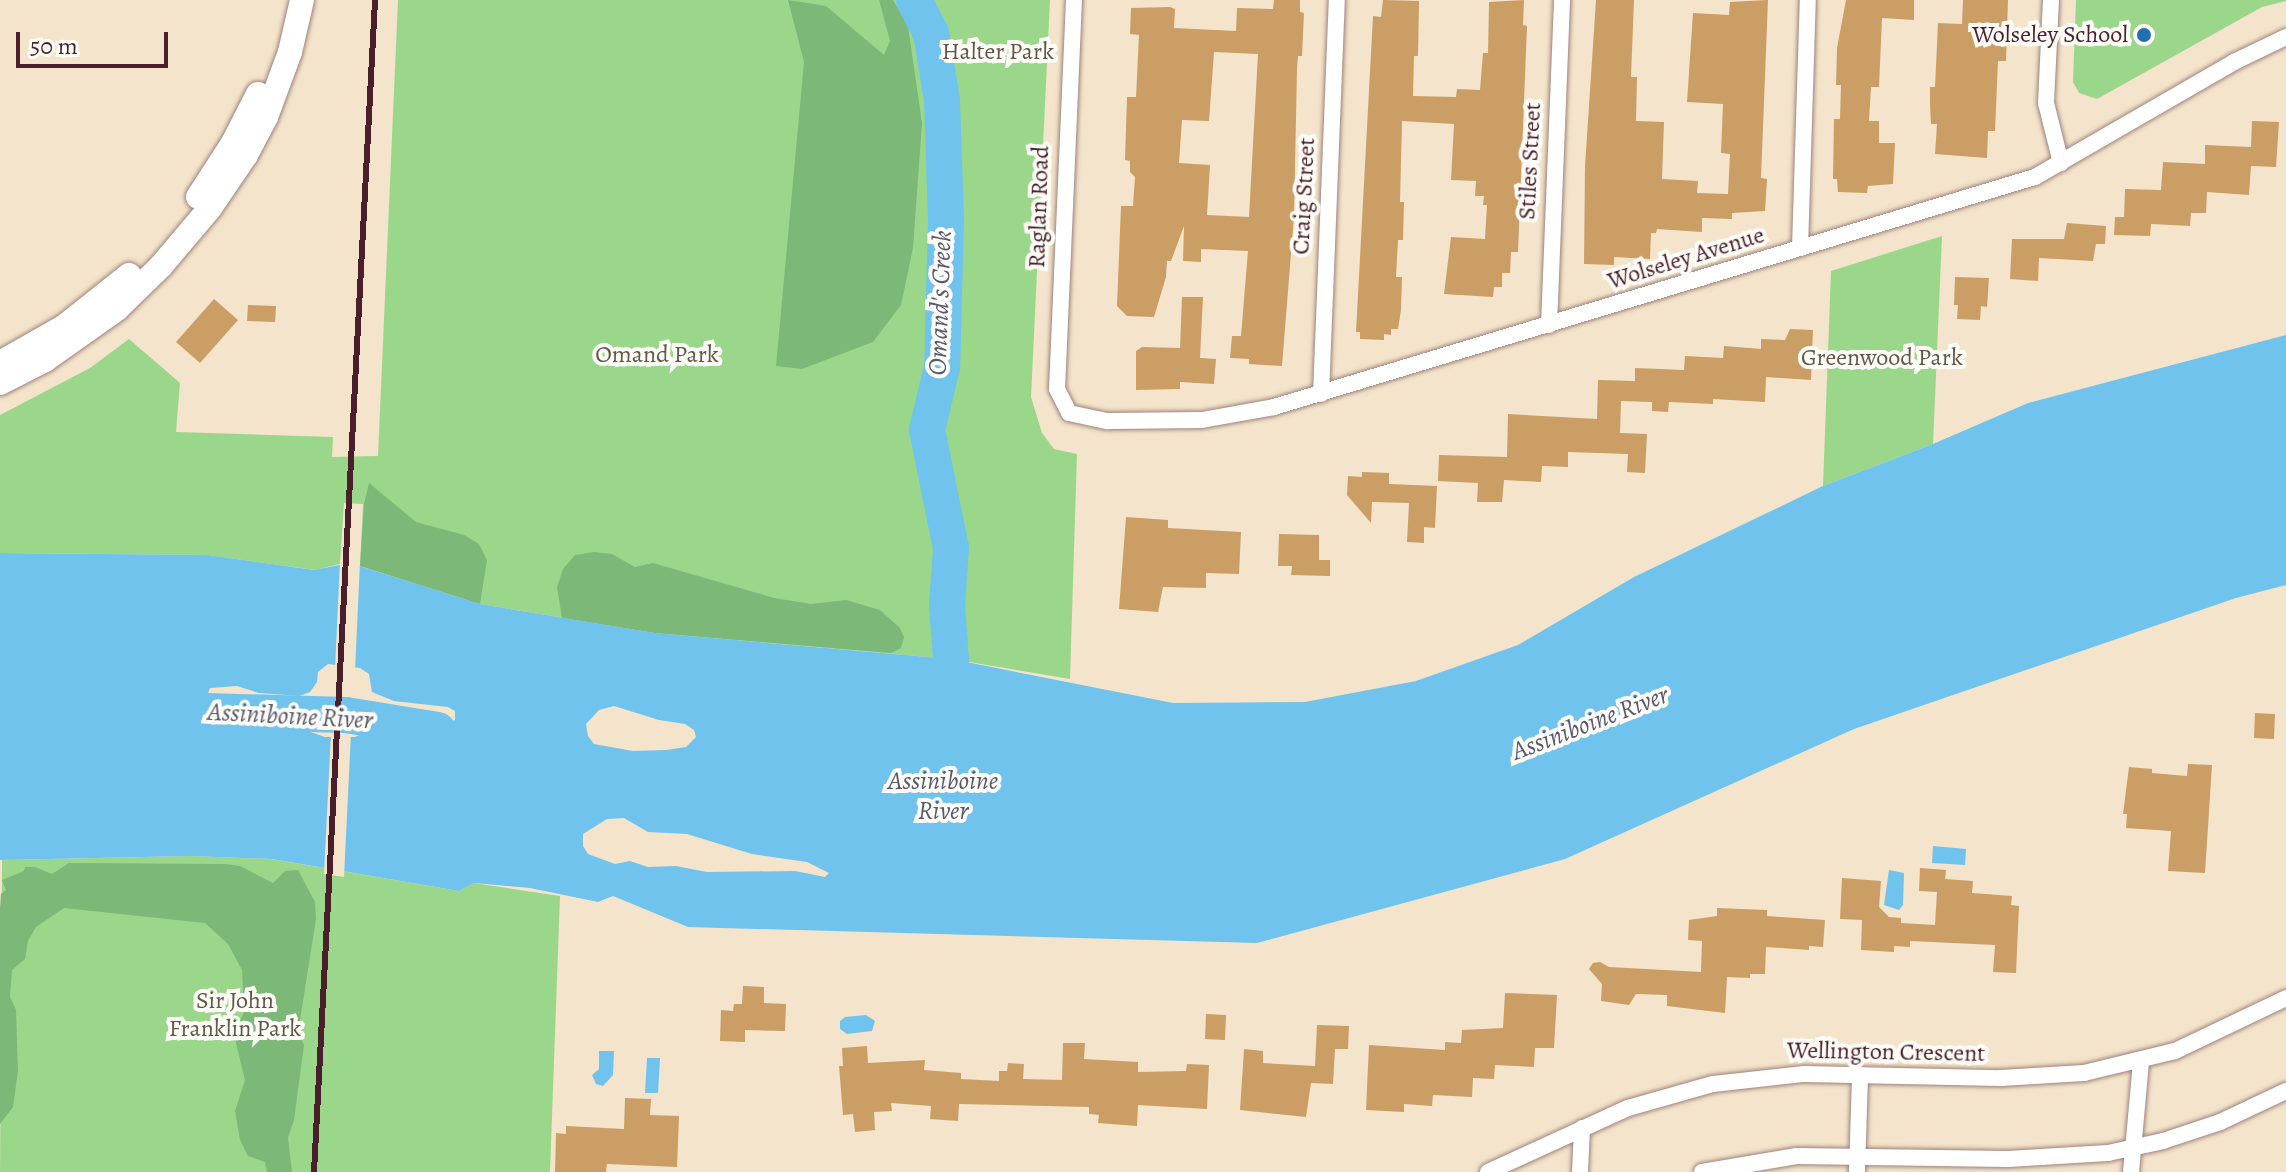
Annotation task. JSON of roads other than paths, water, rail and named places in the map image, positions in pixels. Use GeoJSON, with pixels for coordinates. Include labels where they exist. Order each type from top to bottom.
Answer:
{"type":"FeatureCollection","features":[{"type":"Feature","properties":{"kind":"main road"},"geometry":{"type":"LineString","coordinates":[[0,363],[65,326],[109,294],[142,264],[179,223],[207,185],[251,111],[267,70],[286,0]]}},
{"type":"Feature","properties":{"kind":"main road"},"geometry":{"type":"LineString","coordinates":[[0,383],[45,360],[117,309],[161,266],[202,217],[235,172],[266,117],[290,52],[302,0]]}},
{"type":"Feature","properties":{"kind":"street","name":"Raglan Road"},"geometry":{"type":"LineString","coordinates":[[1069,413],[1060,402],[1057,389],[1074,0]]}},
{"type":"Feature","properties":{"kind":"street","name":"Craig Street"},"geometry":{"type":"LineString","coordinates":[[1321,394],[1337,0]]}},
{"type":"Feature","properties":{"kind":"street","name":"Stiles Street"},"geometry":{"type":"LineString","coordinates":[[1549,325],[1562,0]]}},
{"type":"Feature","properties":{"kind":"street"},"geometry":{"type":"LineString","coordinates":[[1800,248],[1808,0]]}},
{"type":"Feature","properties":{"kind":"street"},"geometry":{"type":"LineString","coordinates":[[2051,0],[2046,103],[2061,163]]}},
{"type":"Feature","properties":{"kind":"street","name":"Wolseley Avenue"},"geometry":{"type":"LineString","coordinates":[[1069,413],[1098,421],[1202,420],[1249,413],[1321,394],[2035,177],[2226,66],[2286,37]]}},
{"type":"Feature","properties":{"kind":"street","name":"Wellington Crescent"},"geometry":{"type":"LineString","coordinates":[[1488,1172],[1647,1101],[1731,1080],[1804,1074],[2040,1077],[2141,1062],[2187,1047],[2286,998]]}},
{"type":"Feature","properties":{"kind":"street"},"geometry":{"type":"LineString","coordinates":[[2131,1172],[2141,1062]]}},
{"type":"Feature","properties":{"kind":"street"},"geometry":{"type":"LineString","coordinates":[[1857,1164],[1860,1075]]}},
{"type":"Feature","properties":{"kind":"street"},"geometry":{"type":"LineString","coordinates":[[1702,1172],[1772,1158],[1857,1164],[2008,1159],[2132,1149],[2220,1122],[2286,1091]]}},
{"type":"Feature","properties":{"kind":"street"},"geometry":{"type":"LineString","coordinates":[[1580,1172],[1582,1128]]}},
{"type":"Feature","properties":{"kind":"water","name":"Assiniboine River"},"geometry":{"type":"Polygon","coordinates":[[[2286,335],[2286,585],[2236,598],[1854,729],[1565,859],[1257,943],[688,927],[613,896],[598,902],[530,888],[474,883],[459,891],[272,859],[191,856],[0,860],[0,553],[208,555],[314,570],[350,563],[480,604],[655,633],[951,659],[1173,703],[1305,702],[1416,681],[1518,645],[1634,577],[1823,486],[2028,403],[2286,335]],[[328,664],[318,672],[317,682],[310,692],[299,696],[259,693],[237,686],[210,688],[206,698],[211,706],[237,717],[258,723],[290,725],[325,737],[355,737],[392,720],[444,724],[455,720],[455,711],[448,707],[394,701],[372,692],[369,674],[360,668],[328,664]],[[614,706],[599,710],[586,724],[588,736],[594,744],[633,751],[666,750],[686,747],[696,737],[694,730],[685,724],[659,720],[614,706]],[[624,818],[607,819],[583,834],[583,846],[588,854],[615,864],[630,861],[648,867],[676,866],[707,872],[795,871],[825,877],[829,873],[807,862],[752,854],[687,834],[648,832],[624,818]]]}},
{"type":"Feature","properties":{"kind":"water"},"geometry":{"type":"Polygon","coordinates":[[[1933,846],[1966,849],[1965,865],[1932,863],[1933,846]]]}},
{"type":"Feature","properties":{"kind":"water"},"geometry":{"type":"Polygon","coordinates":[[[1889,870],[1904,873],[1903,905],[1899,910],[1884,905],[1889,870]]]}},
{"type":"Feature","properties":{"kind":"water"},"geometry":{"type":"Polygon","coordinates":[[[866,1015],[875,1021],[872,1031],[847,1034],[840,1029],[840,1021],[845,1017],[866,1015]]]}},
{"type":"Feature","properties":{"kind":"water"},"geometry":{"type":"Polygon","coordinates":[[[599,1051],[614,1051],[613,1075],[603,1086],[596,1084],[592,1075],[599,1069],[599,1051]]]}},
{"type":"Feature","properties":{"kind":"water"},"geometry":{"type":"Polygon","coordinates":[[[647,1058],[660,1058],[658,1093],[645,1093],[647,1058]]]}},
{"type":"Feature","properties":{"kind":"waterway","name":"Omand's Creek"},"geometry":{"type":"LineString","coordinates":[[914,0],[931,33],[942,100],[946,219],[942,367],[927,430],[951,548],[947,605],[951,659],[947,707]]}},
{"type":"Feature","properties":{"kind":"waterway","name":"Assiniboine River"},"geometry":{"type":"LineString","coordinates":[[174,710],[346,715],[438,730]]}},
{"type":"Feature","properties":{"kind":"railway"},"geometry":{"type":"LineString","coordinates":[[314,1172],[375,0]]}},
{"type":"Feature","properties":{"kind":"place","name":"Wolseley School"},"geometry":{"type":"Point","coordinates":[2144,35]}},
{"type":"Feature","properties":{"kind":"park label","name":"Halter Park"},"geometry":{"type":"Point","coordinates":[998,52]}},
{"type":"Feature","properties":{"kind":"park label","name":"Omand Park"},"geometry":{"type":"Point","coordinates":[657,355]}},
{"type":"Feature","properties":{"kind":"park label","name":"Greenwood Park"},"geometry":{"type":"Point","coordinates":[1882,358]}},
{"type":"Feature","properties":{"kind":"park label","name":"Sir John Franklin Park"},"geometry":{"type":"Point","coordinates":[235,1015]}}]}
